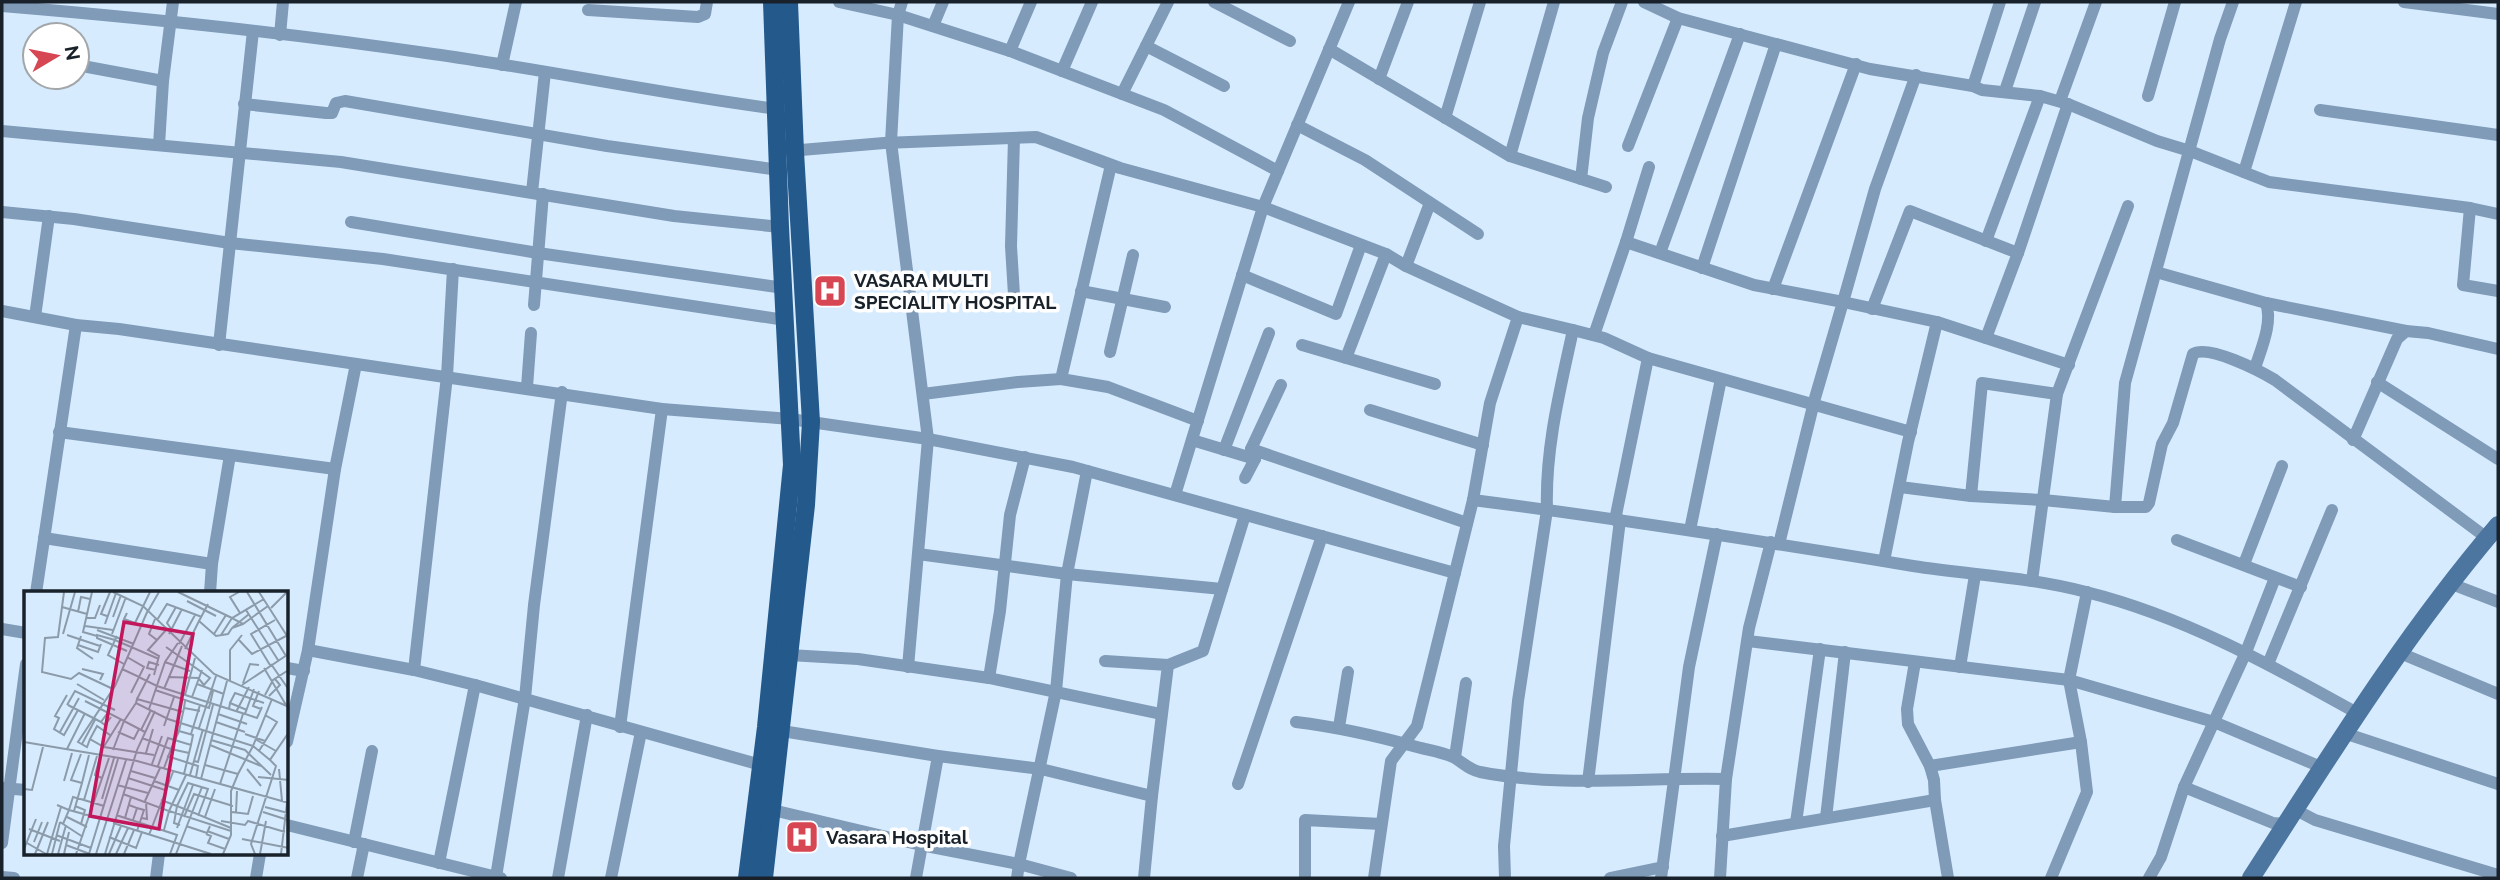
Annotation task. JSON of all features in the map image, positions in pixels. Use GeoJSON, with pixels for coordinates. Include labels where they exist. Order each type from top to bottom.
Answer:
{"type":"FeatureCollection","features":[{"type":"Feature","properties":{"kind":"main road"},"geometry":{"type":"LineString","coordinates":[[764,878],[765,808],[761,765],[792,464],[780,227],[779,170],[786,151],[777,109],[772,2]]}},
{"type":"Feature","properties":{"kind":"main road"},"geometry":{"type":"LineString","coordinates":[[747,878],[782,731],[806,505],[811,422],[786,151],[789,2]]}},
{"type":"Feature","properties":{"kind":"street"},"geometry":{"type":"LineString","coordinates":[[159,145],[163,81],[173,2]]}},
{"type":"Feature","properties":{"kind":"street"},"geometry":{"type":"LineString","coordinates":[[280,35],[283,2]]}},
{"type":"Feature","properties":{"kind":"street"},"geometry":{"type":"LineString","coordinates":[[502,65],[516,2]]}},
{"type":"Feature","properties":{"kind":"street"},"geometry":{"type":"LineString","coordinates":[[587,10],[698,17],[705,14],[707,2]]}},
{"type":"Feature","properties":{"kind":"street"},"geometry":{"type":"LineString","coordinates":[[839,2],[898,15],[1010,51],[1164,110],[1278,171]]}},
{"type":"Feature","properties":{"kind":"street"},"geometry":{"type":"LineString","coordinates":[[902,2],[898,15],[891,142],[929,439],[908,667]]}},
{"type":"Feature","properties":{"kind":"street"},"geometry":{"type":"LineString","coordinates":[[933,26],[943,2]]}},
{"type":"Feature","properties":{"kind":"street"},"geometry":{"type":"LineString","coordinates":[[1010,51],[1031,2]]}},
{"type":"Feature","properties":{"kind":"street"},"geometry":{"type":"LineString","coordinates":[[1062,71],[1092,2]]}},
{"type":"Feature","properties":{"kind":"street"},"geometry":{"type":"LineString","coordinates":[[1122,94],[1168,2]]}},
{"type":"Feature","properties":{"kind":"street"},"geometry":{"type":"LineString","coordinates":[[1214,2],[1290,41]]}},
{"type":"Feature","properties":{"kind":"street"},"geometry":{"type":"LineString","coordinates":[[1175,495],[1263,207],[1349,2]]}},
{"type":"Feature","properties":{"kind":"street"},"geometry":{"type":"LineString","coordinates":[[1379,79],[1408,2]]}},
{"type":"Feature","properties":{"kind":"street"},"geometry":{"type":"LineString","coordinates":[[1445,118],[1480,2]]}},
{"type":"Feature","properties":{"kind":"street"},"geometry":{"type":"LineString","coordinates":[[1510,156],[1554,2]]}},
{"type":"Feature","properties":{"kind":"street"},"geometry":{"type":"LineString","coordinates":[[1581,179],[1591,105],[1603,52],[1622,2]]}},
{"type":"Feature","properties":{"kind":"street"},"geometry":{"type":"LineString","coordinates":[[1644,2],[1678,18],[1856,64],[1982,90],[2040,96],[2269,182],[2498,214]]}},
{"type":"Feature","properties":{"kind":"street"},"geometry":{"type":"LineString","coordinates":[[1973,86],[2000,2]]}},
{"type":"Feature","properties":{"kind":"street"},"geometry":{"type":"LineString","coordinates":[[2005,91],[2035,2]]}},
{"type":"Feature","properties":{"kind":"street"},"geometry":{"type":"LineString","coordinates":[[1986,338],[2018,253],[2096,2]]}},
{"type":"Feature","properties":{"kind":"street"},"geometry":{"type":"LineString","coordinates":[[2148,96],[2175,2]]}},
{"type":"Feature","properties":{"kind":"street"},"geometry":{"type":"LineString","coordinates":[[2115,507],[2125,383],[2220,39],[2234,2]]}},
{"type":"Feature","properties":{"kind":"street"},"geometry":{"type":"LineString","coordinates":[[2244,172],[2296,2]]}},
{"type":"Feature","properties":{"kind":"street"},"geometry":{"type":"LineString","coordinates":[[2404,2],[2498,14]]}},
{"type":"Feature","properties":{"kind":"street"},"geometry":{"type":"LineString","coordinates":[[2,6],[170,21],[432,53],[697,99],[777,109]]}},
{"type":"Feature","properties":{"kind":"street"},"geometry":{"type":"LineString","coordinates":[[1628,146],[1678,18]]}},
{"type":"Feature","properties":{"kind":"street"},"geometry":{"type":"LineString","coordinates":[[219,345],[253,32]]}},
{"type":"Feature","properties":{"kind":"street"},"geometry":{"type":"LineString","coordinates":[[1660,253],[1740,34]]}},
{"type":"Feature","properties":{"kind":"street"},"geometry":{"type":"LineString","coordinates":[[1702,268],[1776,44]]}},
{"type":"Feature","properties":{"kind":"street"},"geometry":{"type":"LineString","coordinates":[[1146,46],[1224,86]]}},
{"type":"Feature","properties":{"kind":"street"},"geometry":{"type":"LineString","coordinates":[[1329,49],[1510,156],[1606,187]]}},
{"type":"Feature","properties":{"kind":"street"},"geometry":{"type":"LineString","coordinates":[[1773,289],[1856,64]]}},
{"type":"Feature","properties":{"kind":"street"},"geometry":{"type":"LineString","coordinates":[[91,68],[163,81]]}},
{"type":"Feature","properties":{"kind":"street"},"geometry":{"type":"LineString","coordinates":[[534,305],[538,253],[538,132],[545,72]]}},
{"type":"Feature","properties":{"kind":"street"},"geometry":{"type":"LineString","coordinates":[[1720,878],[1726,779],[1749,628],[1875,188],[1916,75]]}},
{"type":"Feature","properties":{"kind":"street"},"geometry":{"type":"LineString","coordinates":[[1986,241],[2040,96]]}},
{"type":"Feature","properties":{"kind":"street"},"geometry":{"type":"LineString","coordinates":[[244,104],[332,113],[336,103],[345,101],[538,132],[607,146],[779,170]]}},
{"type":"Feature","properties":{"kind":"street"},"geometry":{"type":"LineString","coordinates":[[2320,110],[2498,135]]}},
{"type":"Feature","properties":{"kind":"street"},"geometry":{"type":"LineString","coordinates":[[1297,125],[1365,160],[1478,234]]}},
{"type":"Feature","properties":{"kind":"street"},"geometry":{"type":"LineString","coordinates":[[2,131],[377,167],[674,216],[780,227]]}},
{"type":"Feature","properties":{"kind":"street"},"geometry":{"type":"LineString","coordinates":[[786,151],[891,142],[1036,137],[1111,165],[1263,207],[1386,254],[1406,267],[1518,317],[1594,335],[1648,358],[1911,432]]}},
{"type":"Feature","properties":{"kind":"street"},"geometry":{"type":"LineString","coordinates":[[1014,138],[1011,246],[1014,295]]}},
{"type":"Feature","properties":{"kind":"street"},"geometry":{"type":"LineString","coordinates":[[1061,379],[1111,165]]}},
{"type":"Feature","properties":{"kind":"street"},"geometry":{"type":"LineString","coordinates":[[1594,335],[1649,167]]}},
{"type":"Feature","properties":{"kind":"street"},"geometry":{"type":"LineString","coordinates":[[1406,267],[1430,203]]}},
{"type":"Feature","properties":{"kind":"street"},"geometry":{"type":"LineString","coordinates":[[2032,581],[2057,394],[2128,206]]}},
{"type":"Feature","properties":{"kind":"street"},"geometry":{"type":"LineString","coordinates":[[2470,208],[2463,285],[2498,291]]}},
{"type":"Feature","properties":{"kind":"street"},"geometry":{"type":"LineString","coordinates":[[1872,309],[1910,211],[2018,253]]}},
{"type":"Feature","properties":{"kind":"street"},"geometry":{"type":"LineString","coordinates":[[2,212],[49,216],[230,243],[383,259],[785,320]]}},
{"type":"Feature","properties":{"kind":"street"},"geometry":{"type":"LineString","coordinates":[[35,317],[49,216]]}},
{"type":"Feature","properties":{"kind":"street"},"geometry":{"type":"LineString","coordinates":[[351,222],[538,253],[784,288]]}},
{"type":"Feature","properties":{"kind":"street"},"geometry":{"type":"LineString","coordinates":[[1626,242],[1773,289],[1937,322],[2069,365]]}},
{"type":"Feature","properties":{"kind":"street"},"geometry":{"type":"LineString","coordinates":[[1242,275],[1336,314],[1361,245]]}},
{"type":"Feature","properties":{"kind":"street"},"geometry":{"type":"LineString","coordinates":[[1346,358],[1386,254]]}},
{"type":"Feature","properties":{"kind":"street"},"geometry":{"type":"LineString","coordinates":[[1110,352],[1133,255]]}},
{"type":"Feature","properties":{"kind":"street"},"geometry":{"type":"LineString","coordinates":[[414,670],[447,376],[453,270]]}},
{"type":"Feature","properties":{"kind":"street"},"geometry":{"type":"LineString","coordinates":[[2156,272],[2266,303],[2498,349]]}},
{"type":"Feature","properties":{"kind":"street"},"geometry":{"type":"LineString","coordinates":[[1082,291],[1165,307]]}},
{"type":"Feature","properties":{"kind":"street"},"geometry":{"type":"LineString","coordinates":[[2255,368],[2268,324],[2270,312],[2266,303]]}},
{"type":"Feature","properties":{"kind":"street"},"geometry":{"type":"LineString","coordinates":[[2,311],[76,325],[527,387],[662,409],[790,419],[929,439],[1087,471],[1455,573]]}},
{"type":"Feature","properties":{"kind":"street"},"geometry":{"type":"LineString","coordinates":[[1374,878],[1391,761],[1417,726],[1473,500],[1490,403],[1518,317]]}},
{"type":"Feature","properties":{"kind":"street"},"geometry":{"type":"LineString","coordinates":[[1884,561],[1937,322]]}},
{"type":"Feature","properties":{"kind":"street"},"geometry":{"type":"LineString","coordinates":[[36,591],[76,325]]}},
{"type":"Feature","properties":{"kind":"street"},"geometry":{"type":"LineString","coordinates":[[1505,878],[1504,846],[1510,777],[1528,625],[1547,510],[1546,481],[1553,421],[1573,330]]}},
{"type":"Feature","properties":{"kind":"street"},"geometry":{"type":"LineString","coordinates":[[2353,440],[2377,382],[2398,339],[2406,331]]}},
{"type":"Feature","properties":{"kind":"street"},"geometry":{"type":"LineString","coordinates":[[1224,450],[1269,332]]}},
{"type":"Feature","properties":{"kind":"street"},"geometry":{"type":"LineString","coordinates":[[527,387],[531,333]]}},
{"type":"Feature","properties":{"kind":"street"},"geometry":{"type":"LineString","coordinates":[[1301,345],[1435,384]]}},
{"type":"Feature","properties":{"kind":"street"},"geometry":{"type":"LineString","coordinates":[[1900,488],[1971,496],[2142,508],[2150,503],[2162,444],[2173,423],[2193,354],[2197,351],[2208,352],[2255,368],[2292,392],[2353,440],[2493,532],[2449,583],[2357,713],[2251,878]]}},
{"type":"Feature","properties":{"kind":"street"},"geometry":{"type":"LineString","coordinates":[[1588,782],[1618,520],[1648,358]]}},
{"type":"Feature","properties":{"kind":"street"},"geometry":{"type":"LineString","coordinates":[[289,734],[308,650],[335,469],[356,364]]}},
{"type":"Feature","properties":{"kind":"street"},"geometry":{"type":"LineString","coordinates":[[923,394],[1061,379],[1108,387],[1198,421]]}},
{"type":"Feature","properties":{"kind":"street"},"geometry":{"type":"LineString","coordinates":[[1690,530],[1721,379]]}},
{"type":"Feature","properties":{"kind":"street"},"geometry":{"type":"LineString","coordinates":[[2377,382],[2498,458]]}},
{"type":"Feature","properties":{"kind":"street"},"geometry":{"type":"LineString","coordinates":[[1971,496],[1982,383],[2057,394]]}},
{"type":"Feature","properties":{"kind":"street"},"geometry":{"type":"LineString","coordinates":[[1245,478],[1281,385]]}},
{"type":"Feature","properties":{"kind":"street"},"geometry":{"type":"LineString","coordinates":[[289,826],[447,869],[499,878],[525,698],[534,605],[562,393]]}},
{"type":"Feature","properties":{"kind":"street"},"geometry":{"type":"LineString","coordinates":[[620,727],[662,409]]}},
{"type":"Feature","properties":{"kind":"street"},"geometry":{"type":"LineString","coordinates":[[1370,410],[1483,445]]}},
{"type":"Feature","properties":{"kind":"street"},"geometry":{"type":"LineString","coordinates":[[60,432],[335,469]]}},
{"type":"Feature","properties":{"kind":"street"},"geometry":{"type":"LineString","coordinates":[[1192,440],[1224,450],[1253,454],[1467,523]]}},
{"type":"Feature","properties":{"kind":"street"},"geometry":{"type":"LineString","coordinates":[[210,591],[230,455]]}},
{"type":"Feature","properties":{"kind":"street"},"geometry":{"type":"LineString","coordinates":[[989,678],[1000,611],[1010,515],[1025,457]]}},
{"type":"Feature","properties":{"kind":"street"},"geometry":{"type":"LineString","coordinates":[[2244,564],[2282,466]]}},
{"type":"Feature","properties":{"kind":"street"},"geometry":{"type":"LineString","coordinates":[[1017,878],[1056,691],[1067,574],[1087,471]]}},
{"type":"Feature","properties":{"kind":"street"},"geometry":{"type":"LineString","coordinates":[[1473,500],[1717,534],[1975,575],[2032,581],[2087,592],[2158,616],[2246,652],[2357,713]]}},
{"type":"Feature","properties":{"kind":"street"},"geometry":{"type":"LineString","coordinates":[[2268,664],[2332,510]]}},
{"type":"Feature","properties":{"kind":"street"},"geometry":{"type":"LineString","coordinates":[[1105,661],[1168,665],[1203,651],[1245,515]]}},
{"type":"Feature","properties":{"kind":"street"},"geometry":{"type":"LineString","coordinates":[[1610,878],[1662,873],[1689,667],[1717,534]]}},
{"type":"Feature","properties":{"kind":"street"},"geometry":{"type":"LineString","coordinates":[[1238,784],[1322,536]]}},
{"type":"Feature","properties":{"kind":"street"},"geometry":{"type":"LineString","coordinates":[[44,538],[212,564]]}},
{"type":"Feature","properties":{"kind":"street"},"geometry":{"type":"LineString","coordinates":[[2178,540],[2301,587]]}},
{"type":"Feature","properties":{"kind":"street"},"geometry":{"type":"LineString","coordinates":[[918,554],[1067,574],[1222,589]]}},
{"type":"Feature","properties":{"kind":"street"},"geometry":{"type":"LineString","coordinates":[[1960,667],[1975,575]]}},
{"type":"Feature","properties":{"kind":"street"},"geometry":{"type":"LineString","coordinates":[[2148,878],[2161,857],[2184,787],[2246,652],[2275,578]]}},
{"type":"Feature","properties":{"kind":"street"},"geometry":{"type":"LineString","coordinates":[[2449,583],[2498,602]]}},
{"type":"Feature","properties":{"kind":"street"},"geometry":{"type":"LineString","coordinates":[[2051,878],[2087,792],[2069,680],[2087,592]]}},
{"type":"Feature","properties":{"kind":"street"},"geometry":{"type":"LineString","coordinates":[[2,629],[24,633]]}},
{"type":"Feature","properties":{"kind":"street"},"geometry":{"type":"LineString","coordinates":[[1748,641],[2069,680],[2214,722],[2321,767]]}},
{"type":"Feature","properties":{"kind":"street"},"geometry":{"type":"LineString","coordinates":[[1796,823],[1820,649]]}},
{"type":"Feature","properties":{"kind":"street"},"geometry":{"type":"LineString","coordinates":[[308,650],[414,670],[475,685],[761,765]]}},
{"type":"Feature","properties":{"kind":"street"},"geometry":{"type":"LineString","coordinates":[[1826,818],[1845,652]]}},
{"type":"Feature","properties":{"kind":"street"},"geometry":{"type":"LineString","coordinates":[[2400,653],[2498,694]]}},
{"type":"Feature","properties":{"kind":"street"},"geometry":{"type":"LineString","coordinates":[[789,655],[858,659],[989,678],[1161,714]]}},
{"type":"Feature","properties":{"kind":"street"},"geometry":{"type":"LineString","coordinates":[[1915,662],[1907,709],[1908,724],[1930,766],[1934,780],[1948,878]]}},
{"type":"Feature","properties":{"kind":"street"},"geometry":{"type":"LineString","coordinates":[[1144,878],[1168,665]]}},
{"type":"Feature","properties":{"kind":"street"},"geometry":{"type":"LineString","coordinates":[[289,668],[303,671]]}},
{"type":"Feature","properties":{"kind":"street"},"geometry":{"type":"LineString","coordinates":[[1339,727],[1348,672]]}},
{"type":"Feature","properties":{"kind":"street"},"geometry":{"type":"LineString","coordinates":[[2,843],[5,788],[24,676]]}},
{"type":"Feature","properties":{"kind":"street"},"geometry":{"type":"LineString","coordinates":[[1455,757],[1466,683]]}},
{"type":"Feature","properties":{"kind":"street"},"geometry":{"type":"LineString","coordinates":[[447,869],[475,685]]}},
{"type":"Feature","properties":{"kind":"street"},"geometry":{"type":"LineString","coordinates":[[558,878],[587,715]]}},
{"type":"Feature","properties":{"kind":"street"},"geometry":{"type":"LineString","coordinates":[[1296,722],[1339,727],[1455,757],[1465,767],[1510,777],[1588,782],[1674,778],[1726,779]]}},
{"type":"Feature","properties":{"kind":"street"},"geometry":{"type":"LineString","coordinates":[[782,731],[1041,769],[1152,796]]}},
{"type":"Feature","properties":{"kind":"street"},"geometry":{"type":"LineString","coordinates":[[611,878],[640,732]]}},
{"type":"Feature","properties":{"kind":"street"},"geometry":{"type":"LineString","coordinates":[[2344,733],[2498,784]]}},
{"type":"Feature","properties":{"kind":"street"},"geometry":{"type":"LineString","coordinates":[[1930,766],[2081,742]]}},
{"type":"Feature","properties":{"kind":"street"},"geometry":{"type":"LineString","coordinates":[[357,878],[359,843],[372,751]]}},
{"type":"Feature","properties":{"kind":"street"},"geometry":{"type":"LineString","coordinates":[[916,878],[938,756]]}},
{"type":"Feature","properties":{"kind":"street"},"geometry":{"type":"LineString","coordinates":[[2184,787],[2273,823],[2289,817],[2315,820],[2498,875]]}},
{"type":"Feature","properties":{"kind":"street"},"geometry":{"type":"LineString","coordinates":[[5,788],[24,790]]}},
{"type":"Feature","properties":{"kind":"street"},"geometry":{"type":"LineString","coordinates":[[1722,836],[1935,800]]}},
{"type":"Feature","properties":{"kind":"street"},"geometry":{"type":"LineString","coordinates":[[765,808],[1072,878]]}},
{"type":"Feature","properties":{"kind":"street"},"geometry":{"type":"LineString","coordinates":[[1305,878],[1305,820],[1381,824]]}},
{"type":"Feature","properties":{"kind":"street"},"geometry":{"type":"LineString","coordinates":[[156,878],[159,856]]}},
{"type":"Feature","properties":{"kind":"street"},"geometry":{"type":"LineString","coordinates":[[256,878],[260,856]]}},
{"type":"Feature","properties":{"kind":"street"},"geometry":{"type":"LineString","coordinates":[[2,877],[13,878]]}},
{"type":"Feature","properties":{"kind":"place","name":"VASARA MULTI SPECIALITY HOSPITAL"},"geometry":{"type":"Point","coordinates":[830,291]}},
{"type":"Feature","properties":{"kind":"place","name":"Vasara Hospital"},"geometry":{"type":"Point","coordinates":[802,837]}}]}
